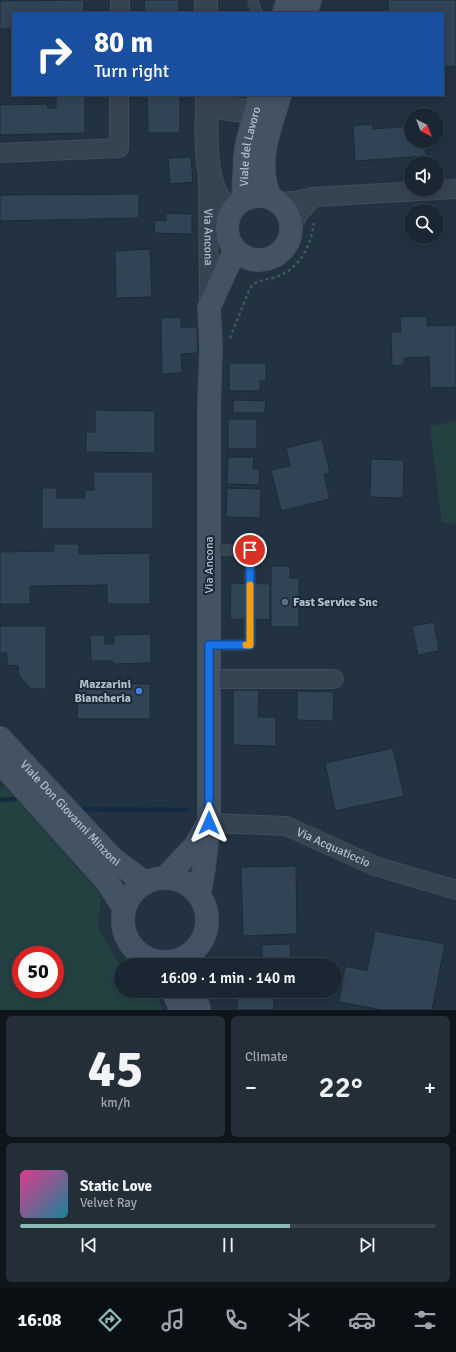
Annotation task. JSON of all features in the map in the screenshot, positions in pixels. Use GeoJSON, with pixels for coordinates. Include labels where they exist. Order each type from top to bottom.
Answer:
{"type":"FeatureCollection","features":[{"type":"Feature","properties":{"kind":"main road"},"geometry":{"type":"LineString","coordinates":[[284,12],[288,0]]}},
{"type":"Feature","properties":{"kind":"main road"},"geometry":{"type":"LineString","coordinates":[[306,12],[310,0]]}},
{"type":"Feature","properties":{"kind":"main road","name":"Viale del Lavoro"},"geometry":{"type":"LineString","coordinates":[[280,96],[266,139],[264,173],[266,189],[274,200],[288,212],[292,225]]}},
{"type":"Feature","properties":{"kind":"main road","name":"Viale del Lavoro"},"geometry":{"type":"LineString","coordinates":[[239,204],[247,144],[258,101]]}},
{"type":"Feature","properties":{"kind":"main road","name":"Viale del Lavoro"},"geometry":{"type":"LineString","coordinates":[[244,255],[230,242],[227,234],[227,224],[230,216],[239,204],[252,197],[261,196],[274,200]]}},
{"type":"Feature","properties":{"kind":"main road"},"geometry":{"type":"LineString","coordinates":[[211,348],[226,303],[239,273],[244,255],[263,260],[273,258],[288,244],[292,225]]}},
{"type":"Feature","properties":{"kind":"main road","name":"Via Ancona"},"geometry":{"type":"LineString","coordinates":[[199,895],[204,868],[209,823],[209,406],[211,348],[209,307],[244,255]]}},
{"type":"Feature","properties":{"kind":"main road","name":"Viale Don Giovanni Minzoni"},"geometry":{"type":"LineString","coordinates":[[0,738],[112,858],[145,884]]}},
{"type":"Feature","properties":{"kind":"main road","name":"Viale Don Giovanni Minzoni"},"geometry":{"type":"LineString","coordinates":[[0,762],[108,883],[124,908]]}},
{"type":"Feature","properties":{"kind":"main road"},"geometry":{"type":"LineString","coordinates":[[166,878],[195,846],[209,823]]}},
{"type":"Feature","properties":{"kind":"main road"},"geometry":{"type":"LineString","coordinates":[[146,958],[136,951],[128,940],[123,927],[124,908],[129,898],[136,890],[154,879],[166,878],[175,879],[192,888],[199,895],[205,908],[207,922],[206,932],[194,956],[189,955],[182,958]]}},
{"type":"Feature","properties":{"kind":"main road"},"geometry":{"type":"LineString","coordinates":[[176,998],[181,1010]]}},
{"type":"Feature","properties":{"kind":"main road"},"geometry":{"type":"LineString","coordinates":[[196,998],[199,1010]]}},
{"type":"Feature","properties":{"kind":"street"},"geometry":{"type":"LineString","coordinates":[[120,0],[120,12]]}},
{"type":"Feature","properties":{"kind":"street"},"geometry":{"type":"LineString","coordinates":[[206,0],[206,12]]}},
{"type":"Feature","properties":{"kind":"street"},"geometry":{"type":"LineString","coordinates":[[0,153],[119,148],[119,96]]}},
{"type":"Feature","properties":{"kind":"street","name":"Via Ancona"},"geometry":{"type":"LineString","coordinates":[[209,307],[207,100],[244,111],[258,101]]}},
{"type":"Feature","properties":{"kind":"street","name":"Via Ancona"},"geometry":{"type":"LineString","coordinates":[[208,167],[218,195],[225,204],[239,204]]}},
{"type":"Feature","properties":{"kind":"street"},"geometry":{"type":"LineString","coordinates":[[274,200],[295,201],[314,197],[456,190]]}},
{"type":"Feature","properties":{"kind":"street"},"geometry":{"type":"LineString","coordinates":[[292,225],[300,212],[314,197]]}},
{"type":"Feature","properties":{"kind":"street"},"geometry":{"type":"LineString","coordinates":[[208,679],[334,679]]}},
{"type":"Feature","properties":{"kind":"street","name":"Via Acquaticcio"},"geometry":{"type":"LineString","coordinates":[[209,823],[286,826],[375,866],[456,890]]}},
{"type":"Feature","properties":{"kind":"lane"},"geometry":{"type":"LineString","coordinates":[[254,0],[253,3],[258,12]]}},
{"type":"Feature","properties":{"kind":"lane"},"geometry":{"type":"LineString","coordinates":[[209,550],[250,550],[250,645],[209,645]]}},
{"type":"Feature","properties":{"kind":"path"},"geometry":{"type":"LineString","coordinates":[[211,348],[226,347],[250,288],[255,283],[284,274],[300,260],[307,250],[311,239],[315,212],[314,197]]}},
{"type":"Feature","properties":{"kind":"green space"},"geometry":{"type":"Polygon","coordinates":[[[456,421],[456,524],[442,522],[430,426],[456,421]]]}},
{"type":"Feature","properties":{"kind":"green space"},"geometry":{"type":"Polygon","coordinates":[[[5,787],[101,895],[98,928],[116,958],[114,958],[114,998],[158,998],[162,1010],[0,1010],[0,788],[5,787]]]}},
{"type":"Feature","properties":{"kind":"building"},"geometry":{"type":"Polygon","coordinates":[[[84,0],[84,12],[12,12],[12,29],[0,29],[0,1],[84,0]]]}},
{"type":"Feature","properties":{"kind":"building"},"geometry":{"type":"Polygon","coordinates":[[[144,0],[179,0],[179,12],[145,12],[144,0]]]}},
{"type":"Feature","properties":{"kind":"building"},"geometry":{"type":"Polygon","coordinates":[[[388,0],[456,0],[456,66],[444,67],[444,12],[388,12],[388,0]]]}},
{"type":"Feature","properties":{"kind":"building"},"geometry":{"type":"Polygon","coordinates":[[[56,96],[85,96],[85,133],[0,135],[0,105],[47,104],[48,108],[56,108],[56,96]]]}},
{"type":"Feature","properties":{"kind":"building"},"geometry":{"type":"Polygon","coordinates":[[[147,96],[180,96],[180,133],[148,133],[147,96]]]}},
{"type":"Feature","properties":{"kind":"building"},"geometry":{"type":"Polygon","coordinates":[[[372,124],[373,129],[404,127],[404,148],[425,148],[426,156],[404,156],[404,158],[355,161],[353,126],[372,124]]]}},
{"type":"Feature","properties":{"kind":"building"},"geometry":{"type":"Polygon","coordinates":[[[191,157],[193,182],[170,184],[168,158],[191,157]]]}},
{"type":"Feature","properties":{"kind":"building"},"geometry":{"type":"Polygon","coordinates":[[[139,194],[139,218],[0,221],[0,195],[139,194]]]}},
{"type":"Feature","properties":{"kind":"building"},"geometry":{"type":"Polygon","coordinates":[[[166,213],[192,214],[192,234],[154,233],[155,220],[166,221],[166,213]]]}},
{"type":"Feature","properties":{"kind":"building"},"geometry":{"type":"Polygon","coordinates":[[[150,249],[152,297],[116,298],[115,251],[150,249]]]}},
{"type":"Feature","properties":{"kind":"building"},"geometry":{"type":"Polygon","coordinates":[[[427,316],[427,326],[456,325],[456,387],[430,388],[429,357],[404,358],[404,365],[392,366],[391,332],[401,332],[400,317],[427,316]]]}},
{"type":"Feature","properties":{"kind":"building"},"geometry":{"type":"Polygon","coordinates":[[[181,317],[181,327],[197,327],[198,353],[181,354],[182,373],[162,374],[161,318],[181,317]]]}},
{"type":"Feature","properties":{"kind":"building"},"geometry":{"type":"Polygon","coordinates":[[[229,363],[266,363],[266,381],[260,381],[260,391],[229,391],[229,363]]]}},
{"type":"Feature","properties":{"kind":"building"},"geometry":{"type":"Polygon","coordinates":[[[233,400],[266,401],[265,413],[233,413],[233,400]]]}},
{"type":"Feature","properties":{"kind":"building"},"geometry":{"type":"Polygon","coordinates":[[[95,410],[155,411],[155,453],[86,452],[86,432],[95,432],[95,410]]]}},
{"type":"Feature","properties":{"kind":"building"},"geometry":{"type":"Polygon","coordinates":[[[228,419],[257,419],[257,449],[228,449],[228,419]]]}},
{"type":"Feature","properties":{"kind":"building"},"geometry":{"type":"Polygon","coordinates":[[[322,439],[330,473],[324,475],[330,499],[281,511],[271,470],[290,466],[286,448],[322,439]]]}},
{"type":"Feature","properties":{"kind":"building"},"geometry":{"type":"Polygon","coordinates":[[[228,457],[254,457],[253,469],[260,469],[259,485],[227,484],[228,457]]]}},
{"type":"Feature","properties":{"kind":"building"},"geometry":{"type":"Polygon","coordinates":[[[371,459],[404,460],[403,498],[370,497],[371,459]]]}},
{"type":"Feature","properties":{"kind":"building"},"geometry":{"type":"Polygon","coordinates":[[[93,472],[153,472],[153,529],[42,529],[42,488],[57,488],[57,498],[85,498],[85,490],[94,490],[93,472]]]}},
{"type":"Feature","properties":{"kind":"building"},"geometry":{"type":"Polygon","coordinates":[[[227,488],[261,489],[260,518],[226,517],[227,488]]]}},
{"type":"Feature","properties":{"kind":"building"},"geometry":{"type":"Polygon","coordinates":[[[54,544],[79,544],[79,554],[150,553],[150,604],[107,604],[107,585],[30,586],[30,604],[0,604],[0,552],[54,551],[54,544]]]}},
{"type":"Feature","properties":{"kind":"building","name":"Fast Service Snc"},"geometry":{"type":"Polygon","coordinates":[[[271,566],[290,566],[290,578],[299,578],[299,627],[271,627],[271,566]]]}},
{"type":"Feature","properties":{"kind":"building"},"geometry":{"type":"Polygon","coordinates":[[[231,583],[270,584],[270,620],[230,619],[231,583]]]}},
{"type":"Feature","properties":{"kind":"building"},"geometry":{"type":"Polygon","coordinates":[[[434,622],[439,651],[418,655],[412,626],[434,622]]]}},
{"type":"Feature","properties":{"kind":"building"},"geometry":{"type":"Polygon","coordinates":[[[0,626],[46,626],[46,689],[31,689],[19,676],[18,666],[7,665],[7,653],[0,653],[0,626]]]}},
{"type":"Feature","properties":{"kind":"building"},"geometry":{"type":"Polygon","coordinates":[[[151,634],[151,663],[113,664],[113,661],[91,661],[90,635],[104,635],[105,644],[114,644],[114,635],[151,634]]]}},
{"type":"Feature","properties":{"kind":"building"},"geometry":{"type":"Polygon","coordinates":[[[78,683],[150,684],[150,719],[77,719],[78,683]]]}},
{"type":"Feature","properties":{"kind":"building"},"geometry":{"type":"Polygon","coordinates":[[[233,690],[259,690],[258,717],[276,717],[276,746],[233,745],[233,690]]]}},
{"type":"Feature","properties":{"kind":"building"},"geometry":{"type":"Polygon","coordinates":[[[297,691],[334,692],[333,721],[297,720],[297,691]]]}},
{"type":"Feature","properties":{"kind":"building"},"geometry":{"type":"Polygon","coordinates":[[[393,748],[404,796],[335,811],[325,763],[393,748]]]}},
{"type":"Feature","properties":{"kind":"building"},"geometry":{"type":"Polygon","coordinates":[[[296,866],[297,934],[243,936],[241,867],[296,866]]]}},
{"type":"Feature","properties":{"kind":"building"},"geometry":{"type":"Polygon","coordinates":[[[375,931],[445,944],[432,1010],[382,1010],[339,1002],[340,998],[342,998],[342,984],[345,966],[367,971],[375,931]]]}},
{"type":"Feature","properties":{"kind":"building"},"geometry":{"type":"Polygon","coordinates":[[[290,944],[291,958],[262,958],[262,945],[290,944]]]}},
{"type":"Feature","properties":{"kind":"building"},"geometry":{"type":"Polygon","coordinates":[[[237,998],[274,998],[274,1010],[237,1010],[237,998]]]}},
{"type":"Feature","properties":{"kind":"waterway"},"geometry":{"type":"LineString","coordinates":[[0,800],[15,799]]}},
{"type":"Feature","properties":{"kind":"waterway"},"geometry":{"type":"LineString","coordinates":[[76,809],[187,810]]}},
{"type":"Feature","properties":{"kind":"slow traffic"},"geometry":{"type":"LineString","coordinates":[[246,645],[250,645],[250,585]]}},
{"type":"Feature","properties":{"kind":"place","name":"Fast Service Snc"},"geometry":{"type":"Point","coordinates":[285,602]}},
{"type":"Feature","properties":{"kind":"place","name":"Mazzarini Biancheria"},"geometry":{"type":"Point","coordinates":[139,691]}},
{"type":"Feature","properties":{"kind":"route"},"geometry":{"type":"LineString","coordinates":[[209,823],[209,645],[250,645],[250,550]]}}]}
